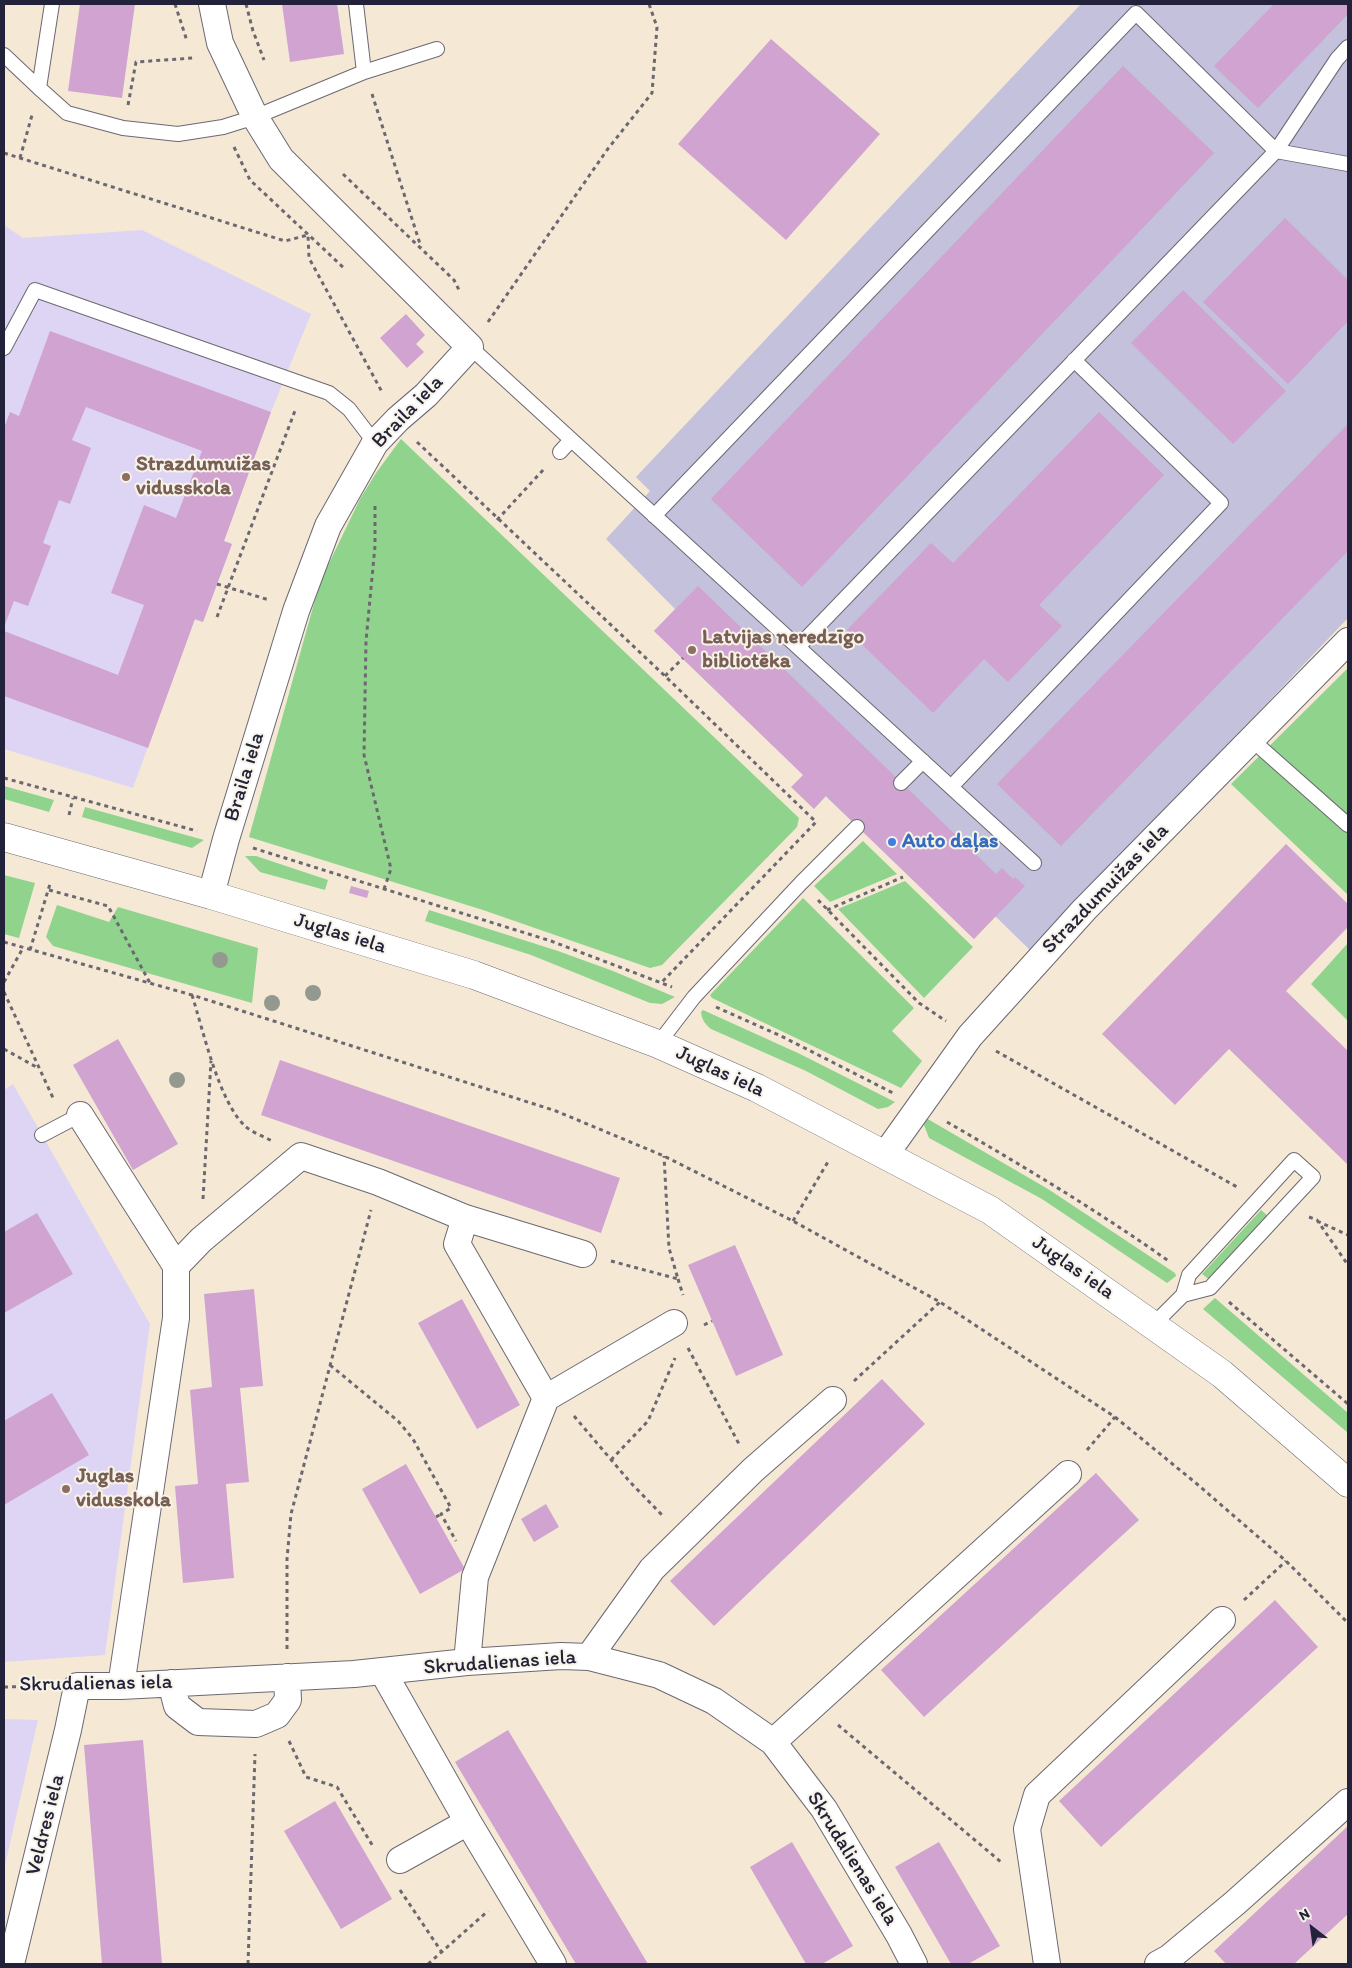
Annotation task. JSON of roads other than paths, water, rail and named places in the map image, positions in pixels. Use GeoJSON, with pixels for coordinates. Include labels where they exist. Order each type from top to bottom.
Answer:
{"type":"FeatureCollection","features":[{"type":"Feature","properties":{"kind":"main road","name":"Juglas iela"},"geometry":{"type":"LineString","coordinates":[[4,837],[211,895],[474,975],[658,1044],[757,1088],[990,1210],[1154,1324],[1222,1374],[1348,1483]]}},
{"type":"Feature","properties":{"kind":"street"},"geometry":{"type":"LineString","coordinates":[[212,4],[220,43],[255,117],[281,159],[470,347]]}},
{"type":"Feature","properties":{"kind":"street","name":"Braila iela"},"geometry":{"type":"LineString","coordinates":[[211,895],[226,839],[296,611],[328,526],[375,443],[398,419],[426,395],[470,347]]}},
{"type":"Feature","properties":{"kind":"street","name":"Strazdumuižas iela"},"geometry":{"type":"LineString","coordinates":[[885,1155],[970,1036],[1084,910],[1348,641]]}},
{"type":"Feature","properties":{"kind":"street"},"geometry":{"type":"LineString","coordinates":[[80,1115],[176,1266],[176,1318],[121,1686]]}},
{"type":"Feature","properties":{"kind":"street"},"geometry":{"type":"LineString","coordinates":[[176,1266],[201,1240],[301,1156],[378,1182],[465,1218],[584,1254]]}},
{"type":"Feature","properties":{"kind":"street"},"geometry":{"type":"LineString","coordinates":[[465,1218],[457,1244],[550,1396]]}},
{"type":"Feature","properties":{"kind":"street"},"geometry":{"type":"LineString","coordinates":[[467,1662],[475,1577],[550,1396],[679,1331]]}},
{"type":"Feature","properties":{"kind":"street"},"geometry":{"type":"LineString","coordinates":[[589,1657],[652,1570],[753,1470],[834,1400]]}},
{"type":"Feature","properties":{"kind":"street"},"geometry":{"type":"LineString","coordinates":[[773,1742],[1068,1474]]}},
{"type":"Feature","properties":{"kind":"street"},"geometry":{"type":"LineString","coordinates":[[1047,1964],[1027,1829],[1037,1795],[1222,1620]]}},
{"type":"Feature","properties":{"kind":"street","name":"Skrudalienas iela"},"geometry":{"type":"LineString","coordinates":[[77,1686],[121,1686],[383,1672],[467,1662],[561,1656],[589,1657],[659,1675],[714,1701],[773,1742],[824,1809],[914,1964]]}},
{"type":"Feature","properties":{"kind":"street"},"geometry":{"type":"LineString","coordinates":[[383,1672],[468,1822],[553,1964]]}},
{"type":"Feature","properties":{"kind":"street"},"geometry":{"type":"LineString","coordinates":[[171,1683],[177,1706],[198,1722],[267,1719],[288,1700],[287,1677]]}},
{"type":"Feature","properties":{"kind":"street","name":"Veldres iela"},"geometry":{"type":"LineString","coordinates":[[10,1964],[68,1730],[77,1686]]}},
{"type":"Feature","properties":{"kind":"street"},"geometry":{"type":"LineString","coordinates":[[1158,1964],[1169,1958],[1235,1903],[1348,1802]]}},
{"type":"Feature","properties":{"kind":"street"},"geometry":{"type":"LineString","coordinates":[[397,1871],[468,1822]]}},
{"type":"Feature","properties":{"kind":"lane"},"geometry":{"type":"LineString","coordinates":[[39,88],[52,4]]}},
{"type":"Feature","properties":{"kind":"lane"},"geometry":{"type":"LineString","coordinates":[[356,4],[364,72]]}},
{"type":"Feature","properties":{"kind":"lane"},"geometry":{"type":"LineString","coordinates":[[654,516],[1136,13],[1276,151],[1348,164]]}},
{"type":"Feature","properties":{"kind":"lane"},"geometry":{"type":"LineString","coordinates":[[798,647],[1276,151],[1336,59],[1348,47]]}},
{"type":"Feature","properties":{"kind":"lane"},"geometry":{"type":"LineString","coordinates":[[4,54],[67,112],[123,128],[178,134],[223,126],[255,117],[364,72],[437,50]]}},
{"type":"Feature","properties":{"kind":"lane"},"geometry":{"type":"LineString","coordinates":[[4,348],[35,290],[306,384],[329,394],[348,408],[375,443]]}},
{"type":"Feature","properties":{"kind":"lane"},"geometry":{"type":"LineString","coordinates":[[470,347],[1034,863]]}},
{"type":"Feature","properties":{"kind":"lane"},"geometry":{"type":"LineString","coordinates":[[951,787],[1221,503],[1074,360]]}},
{"type":"Feature","properties":{"kind":"lane"},"geometry":{"type":"LineString","coordinates":[[560,452],[572,440]]}},
{"type":"Feature","properties":{"kind":"lane"},"geometry":{"type":"LineString","coordinates":[[1252,740],[1348,825]]}},
{"type":"Feature","properties":{"kind":"lane"},"geometry":{"type":"LineString","coordinates":[[902,783],[923,761]]}},
{"type":"Feature","properties":{"kind":"lane"},"geometry":{"type":"LineString","coordinates":[[658,1044],[694,997],[801,883],[858,827]]}},
{"type":"Feature","properties":{"kind":"lane"},"geometry":{"type":"LineString","coordinates":[[42,1135],[80,1115]]}},
{"type":"Feature","properties":{"kind":"lane"},"geometry":{"type":"LineString","coordinates":[[1154,1324],[1183,1295],[1189,1275],[1294,1160],[1313,1177],[1210,1288],[1183,1295]]}},
{"type":"Feature","properties":{"kind":"place","name":"Strazdumuižas vidusskola"},"geometry":{"type":"Point","coordinates":[126,477]}},
{"type":"Feature","properties":{"kind":"place","name":"Latvijas neredzīgo bibliotēka"},"geometry":{"type":"Point","coordinates":[692,650]}},
{"type":"Feature","properties":{"kind":"place","name":"Auto daļas"},"geometry":{"type":"Point","coordinates":[892,842]}},
{"type":"Feature","properties":{"kind":"place","name":"Juglas vidusskola"},"geometry":{"type":"Point","coordinates":[66,1489]}}]}
